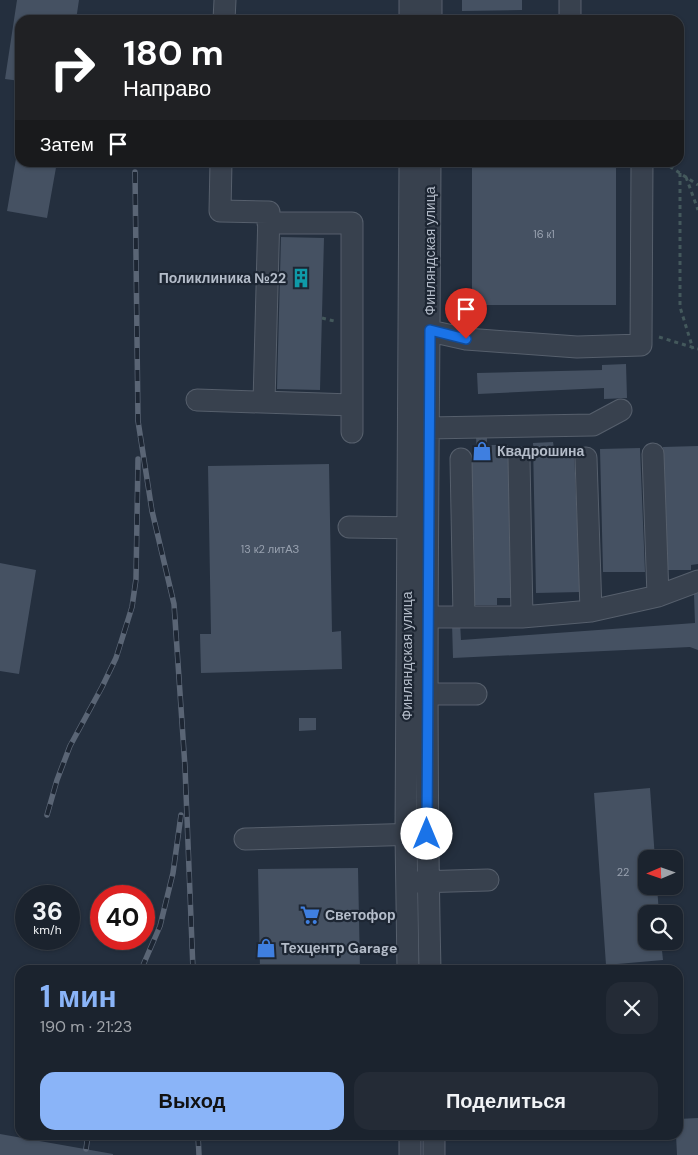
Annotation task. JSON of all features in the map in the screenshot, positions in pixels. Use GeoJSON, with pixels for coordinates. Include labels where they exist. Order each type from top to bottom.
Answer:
{"type":"FeatureCollection","features":[{"type":"Feature","properties":{"kind":"street"},"geometry":{"type":"LineString","coordinates":[[224,15],[225,0]]}},
{"type":"Feature","properties":{"kind":"street"},"geometry":{"type":"LineString","coordinates":[[410,0],[410,15]]}},
{"type":"Feature","properties":{"kind":"street"},"geometry":{"type":"LineString","coordinates":[[431,0],[431,15]]}},
{"type":"Feature","properties":{"kind":"street"},"geometry":{"type":"LineString","coordinates":[[570,0],[570,15]]}},
{"type":"Feature","properties":{"kind":"street"},"geometry":{"type":"LineString","coordinates":[[221,167],[220,211],[268,212],[264,402]]}},
{"type":"Feature","properties":{"kind":"street","name":"Финляндская улица"},"geometry":{"type":"LineString","coordinates":[[410,167],[419,330],[428,428],[418,528]]}},
{"type":"Feature","properties":{"kind":"street","name":"Финляндская улица"},"geometry":{"type":"LineString","coordinates":[[429,965],[418,882],[417,694],[419,330],[430,167]]}},
{"type":"Feature","properties":{"kind":"street"},"geometry":{"type":"LineString","coordinates":[[419,330],[466,339],[577,347],[641,345],[642,167]]}},
{"type":"Feature","properties":{"kind":"street"},"geometry":{"type":"LineString","coordinates":[[268,223],[352,223],[352,432]]}},
{"type":"Feature","properties":{"kind":"street"},"geometry":{"type":"LineString","coordinates":[[197,400],[352,405]]}},
{"type":"Feature","properties":{"kind":"street"},"geometry":{"type":"LineString","coordinates":[[428,428],[593,425],[621,410]]}},
{"type":"Feature","properties":{"kind":"street"},"geometry":{"type":"LineString","coordinates":[[653,454],[658,596]]}},
{"type":"Feature","properties":{"kind":"street"},"geometry":{"type":"LineString","coordinates":[[519,458],[522,617]]}},
{"type":"Feature","properties":{"kind":"street"},"geometry":{"type":"LineString","coordinates":[[586,458],[591,611]]}},
{"type":"Feature","properties":{"kind":"street"},"geometry":{"type":"LineString","coordinates":[[461,459],[464,617]]}},
{"type":"Feature","properties":{"kind":"street"},"geometry":{"type":"LineString","coordinates":[[349,527],[418,528]]}},
{"type":"Feature","properties":{"kind":"street"},"geometry":{"type":"LineString","coordinates":[[418,617],[522,617],[591,611],[658,596],[698,581]]}},
{"type":"Feature","properties":{"kind":"street"},"geometry":{"type":"LineString","coordinates":[[417,694],[476,694]]}},
{"type":"Feature","properties":{"kind":"street"},"geometry":{"type":"LineString","coordinates":[[245,839],[417,834]]}},
{"type":"Feature","properties":{"kind":"street"},"geometry":{"type":"LineString","coordinates":[[418,882],[488,880]]}},
{"type":"Feature","properties":{"kind":"street","name":"Финляндская улица"},"geometry":{"type":"LineString","coordinates":[[409,965],[418,882]]}},
{"type":"Feature","properties":{"kind":"street"},"geometry":{"type":"LineString","coordinates":[[410,1140],[410,1155]]}},
{"type":"Feature","properties":{"kind":"street"},"geometry":{"type":"LineString","coordinates":[[434,1140],[434,1155]]}},
{"type":"Feature","properties":{"kind":"path"},"geometry":{"type":"LineString","coordinates":[[671,167],[698,185]]}},
{"type":"Feature","properties":{"kind":"path"},"geometry":{"type":"LineString","coordinates":[[680,173],[680,307],[696,349]]}},
{"type":"Feature","properties":{"kind":"path"},"geometry":{"type":"LineString","coordinates":[[686,176],[698,210]]}},
{"type":"Feature","properties":{"kind":"path"},"geometry":{"type":"LineString","coordinates":[[322,318],[334,320]]}},
{"type":"Feature","properties":{"kind":"path"},"geometry":{"type":"LineString","coordinates":[[641,336],[657,336],[696,349]]}},
{"type":"Feature","properties":{"kind":"building"},"geometry":{"type":"Polygon","coordinates":[[[17,0],[79,0],[77,15],[15,15],[15,80],[5,79],[17,0]]]}},
{"type":"Feature","properties":{"kind":"building"},"geometry":{"type":"Polygon","coordinates":[[[462,0],[522,0],[522,10],[462,11],[462,0]]]}},
{"type":"Feature","properties":{"kind":"building"},"geometry":{"type":"Polygon","coordinates":[[[15,164],[15,167],[56,167],[47,218],[7,211],[15,164]]]}},
{"type":"Feature","properties":{"kind":"building"},"geometry":{"type":"Polygon","coordinates":[[[472,167],[616,167],[616,305],[472,305],[472,167]]]}},
{"type":"Feature","properties":{"kind":"building","name":"Поликлиника №22"},"geometry":{"type":"Polygon","coordinates":[[[281,237],[324,238],[320,390],[277,389],[281,237]]]}},
{"type":"Feature","properties":{"kind":"building"},"geometry":{"type":"Polygon","coordinates":[[[626,364],[627,398],[604,399],[604,388],[478,394],[477,373],[602,370],[602,365],[626,364]]]}},
{"type":"Feature","properties":{"kind":"building"},"geometry":{"type":"Polygon","coordinates":[[[476,436],[487,436],[487,445],[508,445],[512,598],[497,598],[497,605],[471,605],[467,456],[477,456],[476,436]]]}},
{"type":"Feature","properties":{"kind":"building"},"geometry":{"type":"Polygon","coordinates":[[[553,442],[554,449],[574,449],[580,592],[536,593],[533,443],[553,442]]]}},
{"type":"Feature","properties":{"kind":"building"},"geometry":{"type":"Polygon","coordinates":[[[698,446],[698,564],[691,565],[691,570],[668,570],[663,447],[698,446]]]}},
{"type":"Feature","properties":{"kind":"building"},"geometry":{"type":"Polygon","coordinates":[[[640,448],[645,572],[603,572],[600,449],[640,448]]]}},
{"type":"Feature","properties":{"kind":"building"},"geometry":{"type":"Polygon","coordinates":[[[329,464],[332,632],[341,631],[342,669],[201,673],[200,634],[211,634],[208,466],[329,464]]]}},
{"type":"Feature","properties":{"kind":"building"},"geometry":{"type":"Polygon","coordinates":[[[0,563],[36,570],[19,674],[0,671],[0,563]]]}},
{"type":"Feature","properties":{"kind":"building"},"geometry":{"type":"Polygon","coordinates":[[[698,593],[698,650],[690,647],[453,658],[452,623],[460,622],[461,640],[695,623],[694,594],[698,593]]]}},
{"type":"Feature","properties":{"kind":"building"},"geometry":{"type":"Polygon","coordinates":[[[299,718],[316,718],[316,730],[299,731],[299,718]]]}},
{"type":"Feature","properties":{"kind":"building"},"geometry":{"type":"Polygon","coordinates":[[[650,788],[654,850],[638,850],[638,895],[658,895],[658,905],[638,905],[638,950],[662,950],[663,960],[606,965],[594,793],[650,788]]]}},
{"type":"Feature","properties":{"kind":"building"},"geometry":{"type":"Polygon","coordinates":[[[358,868],[360,965],[260,965],[258,869],[358,868]]]}},
{"type":"Feature","properties":{"kind":"building"},"geometry":{"type":"Polygon","coordinates":[[[698,1118],[698,1155],[677,1155],[676,1140],[683,1140],[683,1119],[698,1118]]]}},
{"type":"Feature","properties":{"kind":"building"},"geometry":{"type":"Polygon","coordinates":[[[0,1134],[15,1137],[15,1140],[34,1140],[113,1154],[113,1155],[0,1155],[0,1134]]]}},
{"type":"Feature","properties":{"kind":"railway"},"geometry":{"type":"LineString","coordinates":[[135,172],[138,421],[152,511],[174,604],[185,767],[193,965]]}},
{"type":"Feature","properties":{"kind":"railway"},"geometry":{"type":"LineString","coordinates":[[47,815],[57,780],[70,746],[116,658],[132,607],[136,579],[138,459]]}},
{"type":"Feature","properties":{"kind":"railway"},"geometry":{"type":"LineString","coordinates":[[143,965],[160,926],[173,873],[181,815]]}},
{"type":"Feature","properties":{"kind":"railway"},"geometry":{"type":"LineString","coordinates":[[86,1149],[87,1140]]}},
{"type":"Feature","properties":{"kind":"railway"},"geometry":{"type":"LineString","coordinates":[[198,1140],[199,1155]]}},
{"type":"Feature","properties":{"kind":"place","name":"Поликлиника №22"},"geometry":{"type":"Point","coordinates":[301,278]}},
{"type":"Feature","properties":{"kind":"place","name":"Квадрошина"},"geometry":{"type":"Point","coordinates":[482,451]}},
{"type":"Feature","properties":{"kind":"place","name":"Светофор"},"geometry":{"type":"Point","coordinates":[310,915]}},
{"type":"Feature","properties":{"kind":"place","name":"Техцентр Garage"},"geometry":{"type":"Point","coordinates":[266,948]}},
{"type":"Feature","properties":{"kind":"route"},"geometry":{"type":"LineString","coordinates":[[427,834],[430,330],[466,339]]}}]}
